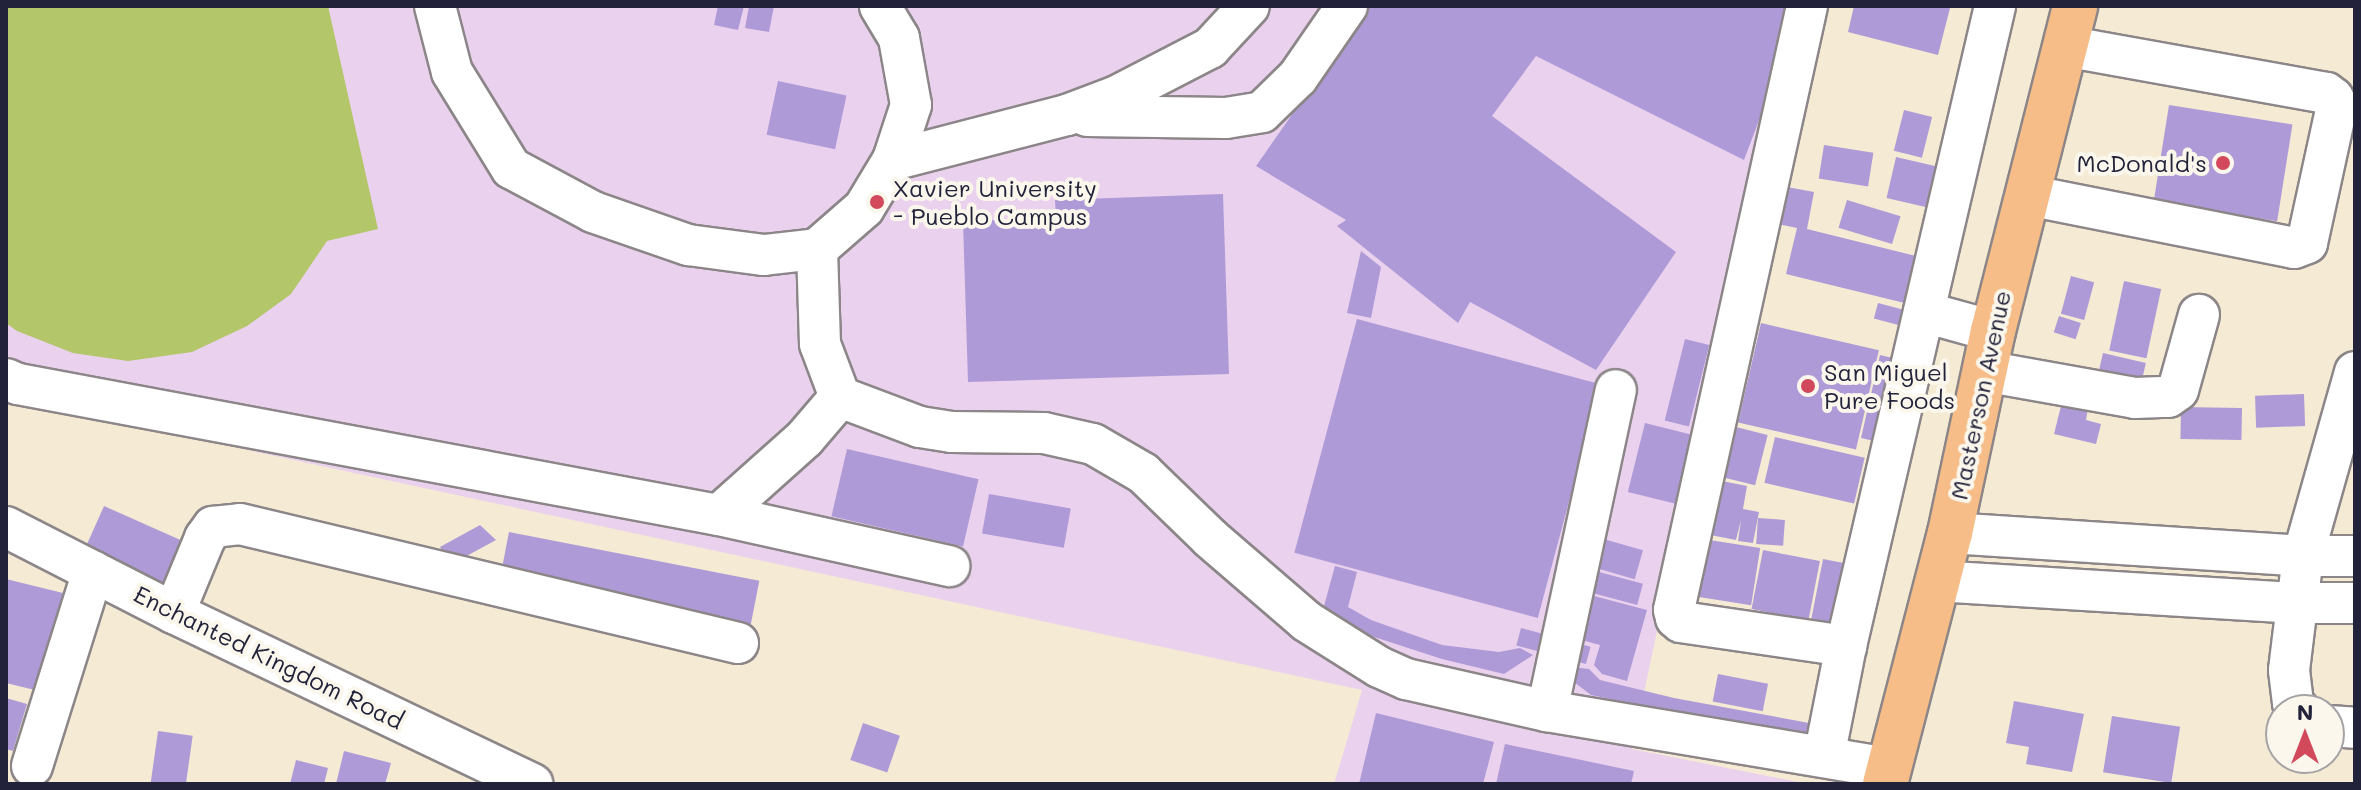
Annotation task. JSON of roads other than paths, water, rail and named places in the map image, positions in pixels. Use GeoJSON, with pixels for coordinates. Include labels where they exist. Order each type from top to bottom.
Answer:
{"type":"FeatureCollection","features":[{"type":"Feature","properties":{"kind":"main road","name":"Masterson Avenue"},"geometry":{"type":"LineString","coordinates":[[1887,776],[1950,533],[1988,351],[2071,26]]}},
{"type":"Feature","properties":{"kind":"street"},"geometry":{"type":"LineString","coordinates":[[435,6],[452,72],[511,168],[593,212],[688,245],[764,255],[817,249],[864,208],[893,160],[911,105],[899,38],[880,6]]}},
{"type":"Feature","properties":{"kind":"street"},"geometry":{"type":"LineString","coordinates":[[893,160],[1067,115],[1155,79],[1210,48],[1249,6]]}},
{"type":"Feature","properties":{"kind":"street"},"geometry":{"type":"LineString","coordinates":[[1067,115],[1226,118],[1262,112],[1298,77],[1347,6]]}},
{"type":"Feature","properties":{"kind":"street"},"geometry":{"type":"LineString","coordinates":[[1807,6],[1674,610],[1681,622],[1846,646]]}},
{"type":"Feature","properties":{"kind":"street"},"geometry":{"type":"LineString","coordinates":[[1824,757],[1846,646],[1995,6]]}},
{"type":"Feature","properties":{"kind":"street"},"geometry":{"type":"LineString","coordinates":[[2027,195],[2294,248],[2307,243],[2337,105],[2333,98],[2326,93],[2071,26]]}},
{"type":"Feature","properties":{"kind":"street"},"geometry":{"type":"LineString","coordinates":[[817,249],[820,344],[840,397],[920,427],[952,432],[1044,433],[1093,444],[1143,473],[1210,538],[1306,621],[1352,651],[1406,679],[1547,711],[1824,757],[1887,776]]}},
{"type":"Feature","properties":{"kind":"street"},"geometry":{"type":"LineString","coordinates":[[1924,312],[1988,351],[2135,398],[2156,400],[2178,390],[2199,315]]}},
{"type":"Feature","properties":{"kind":"street"},"geometry":{"type":"LineString","coordinates":[[2292,694],[2289,670],[2303,556],[2355,372]]}},
{"type":"Feature","properties":{"kind":"street"},"geometry":{"type":"LineString","coordinates":[[6,379],[18,384],[719,515],[949,566]]}},
{"type":"Feature","properties":{"kind":"street"},"geometry":{"type":"LineString","coordinates":[[1547,711],[1616,390]]}},
{"type":"Feature","properties":{"kind":"street"},"geometry":{"type":"LineString","coordinates":[[719,515],[805,438],[840,397]]}},
{"type":"Feature","properties":{"kind":"street"},"geometry":{"type":"LineString","coordinates":[[174,613],[213,527],[240,524],[738,643]]}},
{"type":"Feature","properties":{"kind":"street","name":"Enchanted Kingdom Road"},"geometry":{"type":"LineString","coordinates":[[6,527],[174,613],[532,784]]}},
{"type":"Feature","properties":{"kind":"street"},"geometry":{"type":"LineString","coordinates":[[1950,533],[2303,556],[2355,556]]}},
{"type":"Feature","properties":{"kind":"street"},"geometry":{"type":"LineString","coordinates":[[32,766],[93,571]]}},
{"type":"Feature","properties":{"kind":"street"},"geometry":{"type":"LineString","coordinates":[[1936,581],[2297,603],[2355,603]]}},
{"type":"Feature","properties":{"kind":"place","name":"McDonald's"},"geometry":{"type":"Point","coordinates":[2223,163]}},
{"type":"Feature","properties":{"kind":"place","name":"Xavier University - Pueblo Campus"},"geometry":{"type":"Point","coordinates":[877,202]}},
{"type":"Feature","properties":{"kind":"place","name":"San Miguel Pure Foods"},"geometry":{"type":"Point","coordinates":[1808,386]}}]}
